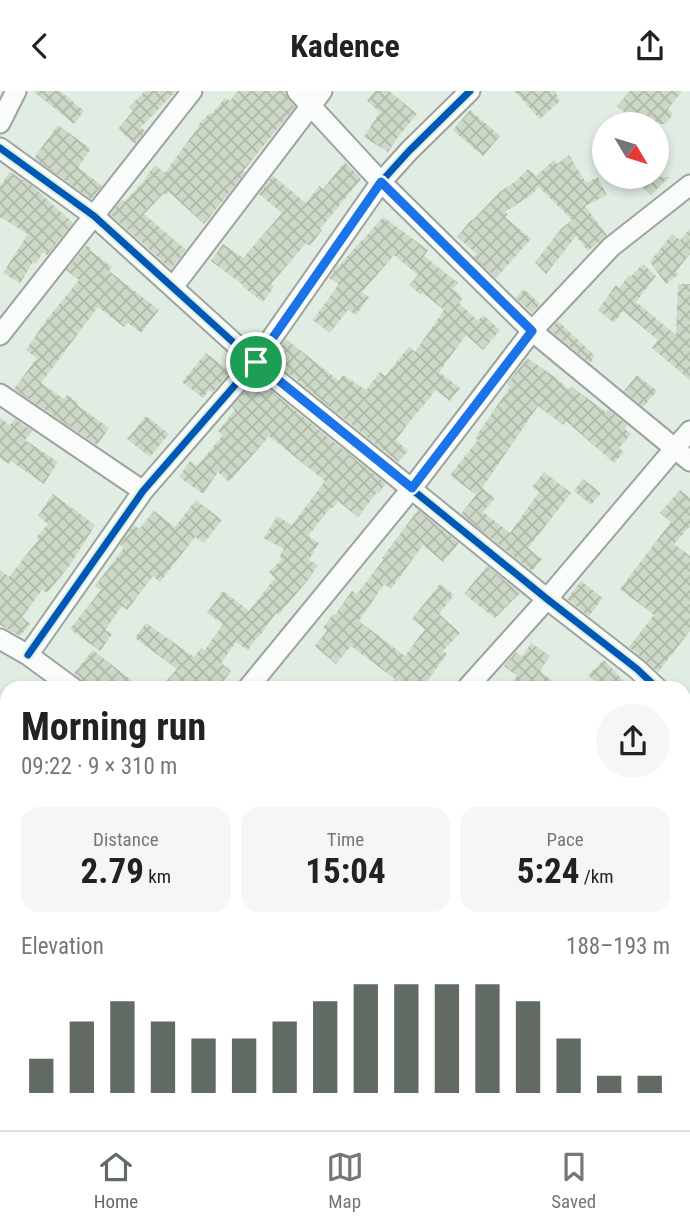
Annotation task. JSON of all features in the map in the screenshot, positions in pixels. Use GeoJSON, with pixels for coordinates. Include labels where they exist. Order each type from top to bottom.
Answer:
{"type":"FeatureCollection","features":[{"type":"Feature","properties":{"kind":"street"},"geometry":{"type":"LineString","coordinates":[[0,123],[16,91]]}},
{"type":"Feature","properties":{"kind":"street"},"geometry":{"type":"LineString","coordinates":[[0,335],[192,91]]}},
{"type":"Feature","properties":{"kind":"street"},"geometry":{"type":"LineString","coordinates":[[28,655],[144,491],[256,362],[381,182],[408,151],[470,91]]}},
{"type":"Feature","properties":{"kind":"street"},"geometry":{"type":"LineString","coordinates":[[173,287],[310,95],[381,182],[532,331],[690,461]]}},
{"type":"Feature","properties":{"kind":"street"},"geometry":{"type":"LineString","coordinates":[[0,148],[94,216],[256,362],[650,681]]}},
{"type":"Feature","properties":{"kind":"street"},"geometry":{"type":"LineString","coordinates":[[254,681],[412,488],[532,331],[611,247],[690,185]]}},
{"type":"Feature","properties":{"kind":"street"},"geometry":{"type":"LineString","coordinates":[[0,394],[144,491]]}},
{"type":"Feature","properties":{"kind":"street"},"geometry":{"type":"LineString","coordinates":[[473,681],[690,431]]}},
{"type":"Feature","properties":{"kind":"street"},"geometry":{"type":"LineString","coordinates":[[0,639],[28,655],[61,681]]}},
{"type":"Feature","properties":{"kind":"building"},"geometry":{"type":"Polygon","coordinates":[[[33,91],[60,91],[84,111],[74,124],[33,91]]]}},
{"type":"Feature","properties":{"kind":"building"},"geometry":{"type":"Polygon","coordinates":[[[145,91],[176,91],[141,127],[145,131],[135,144],[118,129],[133,111],[129,107],[145,91]]]}},
{"type":"Feature","properties":{"kind":"building"},"geometry":{"type":"Polygon","coordinates":[[[238,91],[285,91],[295,107],[204,224],[169,192],[166,195],[164,193],[144,214],[186,250],[171,269],[110,214],[146,179],[155,165],[165,173],[198,125],[212,114],[225,98],[230,101],[238,91]]]}},
{"type":"Feature","properties":{"kind":"building"},"geometry":{"type":"Polygon","coordinates":[[[375,91],[389,91],[417,114],[388,152],[364,137],[380,112],[367,101],[375,91]]]}},
{"type":"Feature","properties":{"kind":"building"},"geometry":{"type":"Polygon","coordinates":[[[514,91],[555,91],[560,101],[540,119],[514,91]]]}},
{"type":"Feature","properties":{"kind":"building"},"geometry":{"type":"Polygon","coordinates":[[[630,91],[682,91],[668,109],[673,114],[669,119],[669,112],[625,112],[617,106],[630,91]]]}},
{"type":"Feature","properties":{"kind":"building"},"geometry":{"type":"Polygon","coordinates":[[[470,110],[500,136],[483,156],[453,130],[470,110]]]}},
{"type":"Feature","properties":{"kind":"building"},"geometry":{"type":"Polygon","coordinates":[[[58,125],[91,149],[78,167],[102,186],[91,199],[34,158],[58,125]]]}},
{"type":"Feature","properties":{"kind":"building"},"geometry":{"type":"Polygon","coordinates":[[[569,155],[586,183],[592,180],[592,189],[604,189],[607,195],[585,206],[607,235],[588,251],[576,236],[546,274],[535,262],[562,228],[572,220],[539,187],[505,212],[508,214],[505,217],[531,239],[496,278],[474,257],[477,254],[457,237],[501,191],[528,169],[536,176],[554,160],[557,164],[569,155]]]}},
{"type":"Feature","properties":{"kind":"building"},"geometry":{"type":"Polygon","coordinates":[[[345,162],[361,179],[320,229],[322,230],[310,246],[306,243],[271,284],[274,287],[263,302],[211,261],[223,244],[243,258],[282,213],[259,194],[273,176],[306,203],[319,186],[323,189],[345,162]]]}},
{"type":"Feature","properties":{"kind":"building"},"geometry":{"type":"Polygon","coordinates":[[[10,172],[31,185],[73,223],[47,255],[43,252],[36,264],[33,262],[20,283],[3,273],[28,234],[0,217],[0,186],[10,172]]]}},
{"type":"Feature","properties":{"kind":"building"},"geometry":{"type":"Polygon","coordinates":[[[645,189],[657,189],[651,195],[645,189]]]}},
{"type":"Feature","properties":{"kind":"building"},"geometry":{"type":"Polygon","coordinates":[[[383,217],[428,250],[424,256],[458,283],[453,289],[463,298],[459,303],[478,321],[483,315],[500,330],[483,350],[466,335],[439,372],[460,388],[450,401],[436,390],[396,440],[408,451],[398,462],[272,360],[286,339],[339,381],[343,375],[366,390],[380,372],[385,376],[409,347],[415,352],[444,310],[409,285],[418,275],[394,255],[362,292],[369,297],[356,315],[348,310],[330,333],[313,320],[339,284],[329,278],[383,217]]]}},
{"type":"Feature","properties":{"kind":"building"},"geometry":{"type":"Polygon","coordinates":[[[690,229],[690,254],[676,271],[679,274],[666,284],[650,262],[672,234],[680,240],[690,229]]]}},
{"type":"Feature","properties":{"kind":"building"},"geometry":{"type":"Polygon","coordinates":[[[87,245],[112,267],[109,271],[159,310],[141,333],[128,323],[124,327],[98,307],[41,383],[64,399],[67,395],[109,428],[97,445],[14,389],[37,358],[26,350],[79,280],[66,270],[87,245]]]}},
{"type":"Feature","properties":{"kind":"building"},"geometry":{"type":"Polygon","coordinates":[[[643,264],[656,276],[636,302],[676,335],[678,284],[690,284],[690,380],[652,348],[658,340],[623,311],[614,323],[598,310],[616,285],[619,288],[629,275],[643,264]]]}},
{"type":"Feature","properties":{"kind":"building"},"geometry":{"type":"Polygon","coordinates":[[[524,289],[540,304],[532,313],[516,298],[524,289]]]}},
{"type":"Feature","properties":{"kind":"building"},"geometry":{"type":"Polygon","coordinates":[[[558,321],[595,356],[590,363],[550,330],[558,321]]]}},
{"type":"Feature","properties":{"kind":"building"},"geometry":{"type":"Polygon","coordinates":[[[206,353],[230,372],[212,393],[209,390],[203,398],[182,382],[206,353]]]}},
{"type":"Feature","properties":{"kind":"building"},"geometry":{"type":"Polygon","coordinates":[[[527,358],[569,390],[572,387],[606,412],[608,409],[627,425],[625,429],[631,434],[619,448],[624,452],[614,463],[566,421],[563,425],[538,406],[482,488],[495,498],[483,512],[510,533],[539,492],[532,487],[544,472],[571,493],[528,548],[542,559],[532,571],[461,514],[476,495],[450,475],[478,440],[475,438],[510,387],[507,384],[527,358]]]}},
{"type":"Feature","properties":{"kind":"building"},"geometry":{"type":"Polygon","coordinates":[[[637,375],[657,391],[643,407],[624,391],[637,375]]]}},
{"type":"Feature","properties":{"kind":"building"},"geometry":{"type":"Polygon","coordinates":[[[251,385],[261,393],[265,386],[386,484],[358,517],[338,501],[331,507],[308,536],[319,543],[309,560],[318,565],[248,650],[236,642],[221,663],[231,671],[223,681],[166,681],[177,669],[135,638],[146,623],[194,657],[201,648],[205,650],[223,624],[207,613],[223,591],[249,611],[275,578],[269,572],[282,559],[279,557],[284,549],[264,538],[277,516],[292,525],[325,481],[269,436],[229,482],[218,472],[203,494],[179,477],[190,461],[197,466],[223,435],[218,431],[235,410],[232,407],[251,385]]]}},
{"type":"Feature","properties":{"kind":"building"},"geometry":{"type":"Polygon","coordinates":[[[146,416],[169,434],[150,457],[127,439],[146,416]]]}},
{"type":"Feature","properties":{"kind":"building"},"geometry":{"type":"Polygon","coordinates":[[[0,418],[10,425],[15,419],[32,431],[25,440],[58,462],[44,484],[11,461],[9,464],[0,458],[0,418]]]}},
{"type":"Feature","properties":{"kind":"building"},"geometry":{"type":"Polygon","coordinates":[[[583,479],[601,493],[591,505],[574,491],[583,479]]]}},
{"type":"Feature","properties":{"kind":"building"},"geometry":{"type":"Polygon","coordinates":[[[680,490],[690,498],[690,526],[674,544],[690,556],[690,631],[658,672],[629,647],[654,615],[620,589],[671,522],[660,513],[680,490]]]}},
{"type":"Feature","properties":{"kind":"building"},"geometry":{"type":"Polygon","coordinates":[[[53,494],[95,525],[70,565],[47,593],[42,590],[22,617],[30,624],[20,636],[0,625],[0,570],[9,577],[39,539],[36,538],[48,524],[38,516],[53,494]]]}},
{"type":"Feature","properties":{"kind":"building"},"geometry":{"type":"Polygon","coordinates":[[[196,500],[222,520],[204,543],[195,537],[160,582],[153,576],[127,610],[122,606],[105,630],[112,634],[100,651],[70,629],[101,590],[95,586],[124,548],[120,545],[134,525],[139,529],[154,511],[175,527],[196,500]]]}},
{"type":"Feature","properties":{"kind":"building"},"geometry":{"type":"Polygon","coordinates":[[[418,510],[459,543],[443,562],[423,545],[391,589],[384,584],[359,621],[405,656],[425,629],[412,619],[440,584],[454,595],[439,614],[460,633],[443,651],[447,654],[427,681],[394,681],[395,679],[351,646],[336,664],[315,646],[327,631],[323,628],[333,614],[335,615],[352,591],[357,594],[384,559],[382,558],[418,510]]]}},
{"type":"Feature","properties":{"kind":"building"},"geometry":{"type":"Polygon","coordinates":[[[487,566],[520,593],[495,618],[464,594],[487,566]]]}},
{"type":"Feature","properties":{"kind":"building"},"geometry":{"type":"Polygon","coordinates":[[[581,581],[603,598],[589,616],[567,599],[581,581]]]}},
{"type":"Feature","properties":{"kind":"building"},"geometry":{"type":"Polygon","coordinates":[[[531,643],[550,656],[540,671],[552,681],[512,681],[517,676],[504,666],[516,652],[522,657],[531,643]]]}},
{"type":"Feature","properties":{"kind":"building"},"geometry":{"type":"Polygon","coordinates":[[[93,650],[132,681],[82,681],[74,673],[93,650]]]}},
{"type":"Feature","properties":{"kind":"building"},"geometry":{"type":"Polygon","coordinates":[[[604,660],[624,681],[594,681],[588,675],[604,660]]]}},
{"type":"Feature","properties":{"kind":"cycle path"},"geometry":{"type":"LineString","coordinates":[[28,655],[143,491],[255,362],[381,182],[470,91]]}},
{"type":"Feature","properties":{"kind":"cycle path"},"geometry":{"type":"LineString","coordinates":[[0,148],[94,216],[255,362],[650,681]]}},
{"type":"Feature","properties":{"kind":"route"},"geometry":{"type":"LineString","coordinates":[[381,182],[532,331],[412,488],[256,362],[381,182]]}}]}
